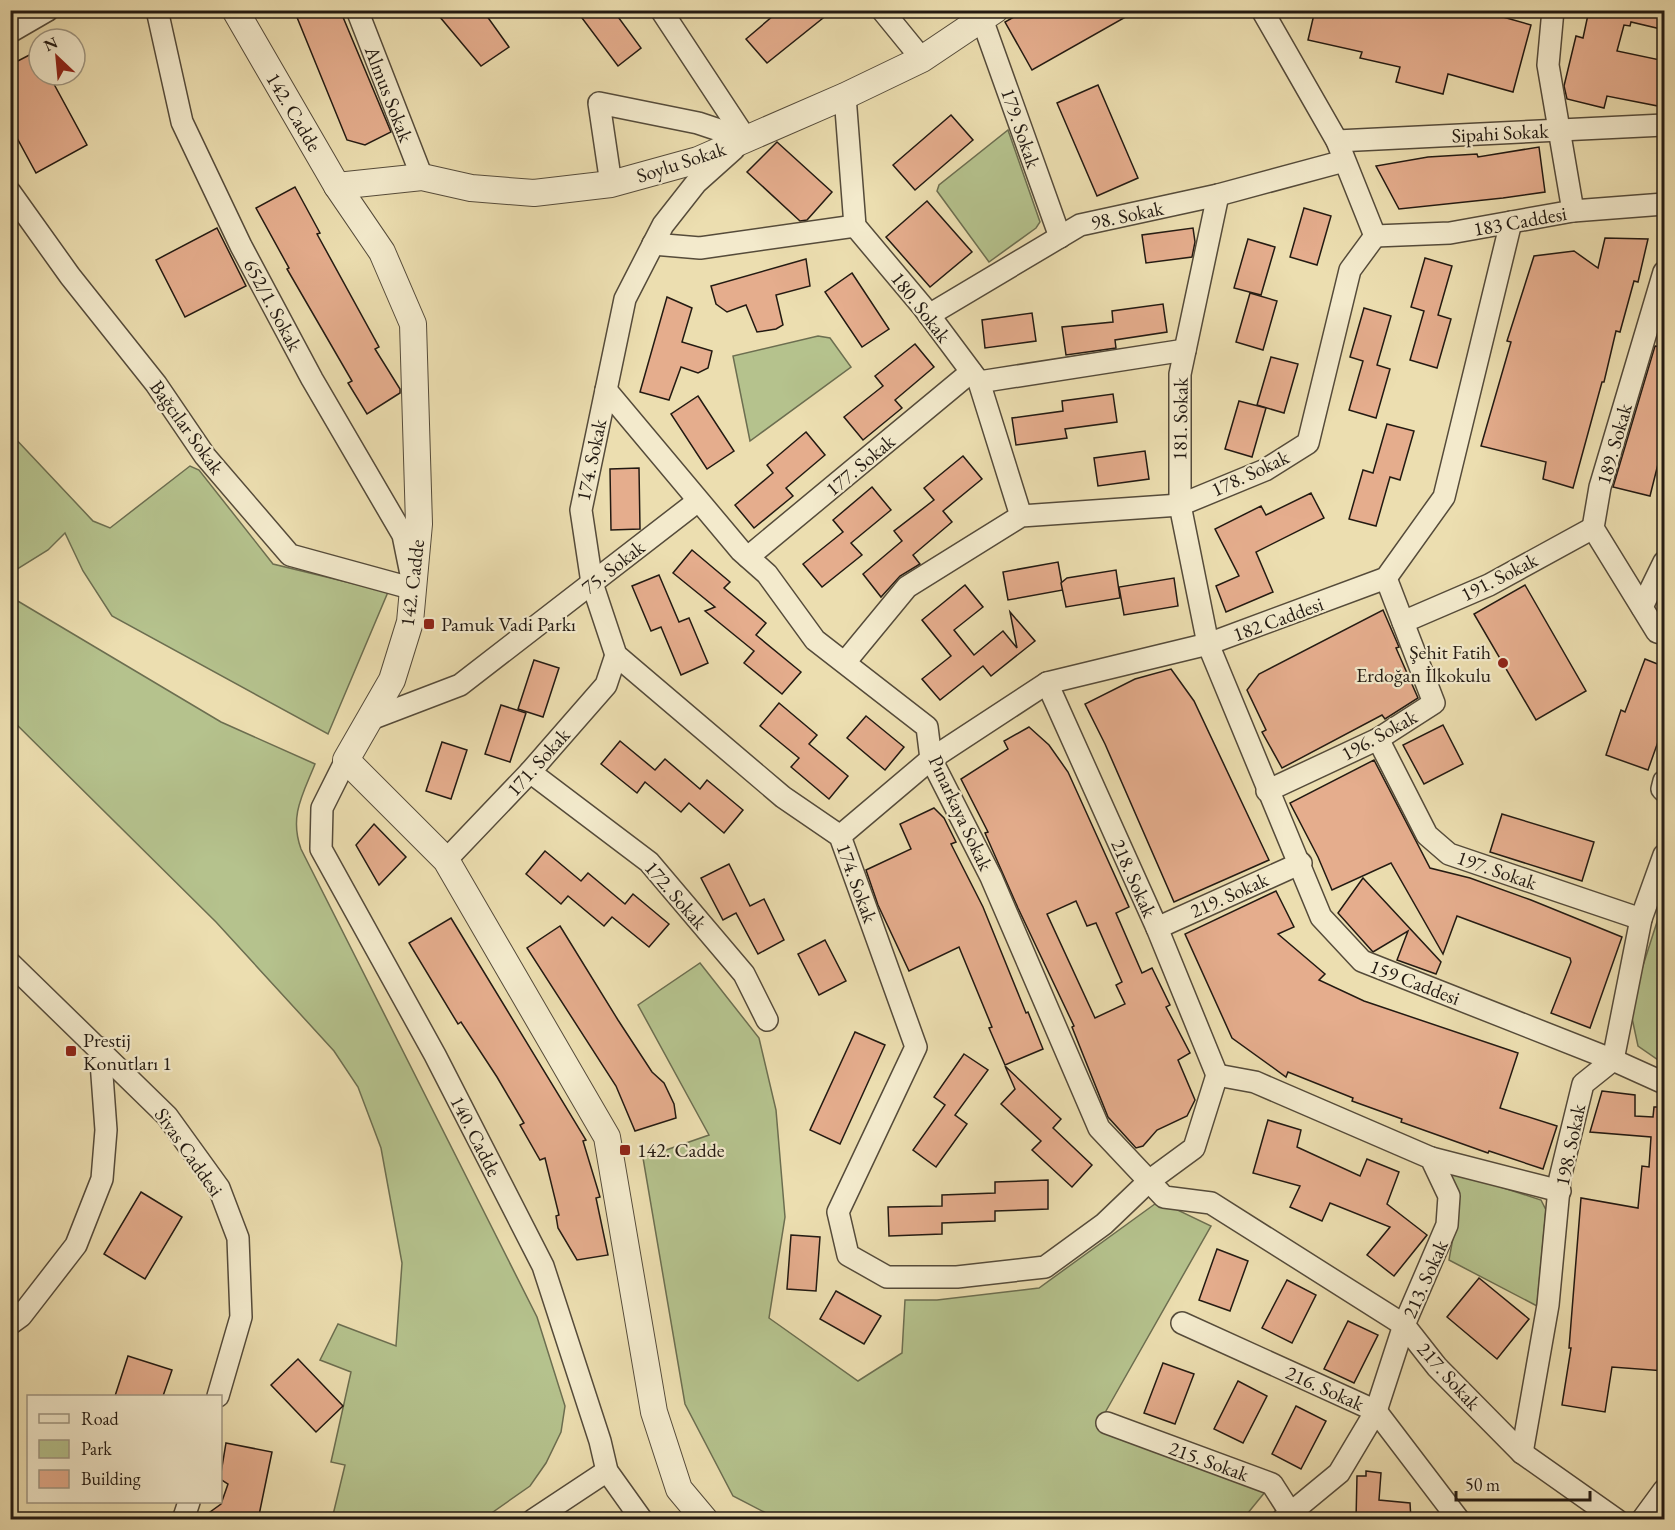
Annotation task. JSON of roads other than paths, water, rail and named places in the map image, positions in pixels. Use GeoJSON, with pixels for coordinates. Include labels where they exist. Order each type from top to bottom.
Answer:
{"type":"FeatureCollection","features":[{"type":"Feature","properties":{"kind":"street"},"geometry":{"type":"LineString","coordinates":[[10,32],[48,10]]}},
{"type":"Feature","properties":{"kind":"street","name":"652/1. Sokak"},"geometry":{"type":"LineString","coordinates":[[157,10],[182,122],[246,256],[312,379],[403,535],[414,589]]}},
{"type":"Feature","properties":{"kind":"street","name":"142. Cadde"},"geometry":{"type":"LineString","coordinates":[[235,10],[338,186],[382,252],[413,324],[419,524],[410,622],[392,680],[346,759]]}},
{"type":"Feature","properties":{"kind":"street","name":"Almus Sokak"},"geometry":{"type":"LineString","coordinates":[[357,10],[422,177]]}},
{"type":"Feature","properties":{"kind":"street"},"geometry":{"type":"LineString","coordinates":[[661,10],[746,139]]}},
{"type":"Feature","properties":{"kind":"street"},"geometry":{"type":"LineString","coordinates":[[882,10],[922,59]]}},
{"type":"Feature","properties":{"kind":"street"},"geometry":{"type":"LineString","coordinates":[[1262,10],[1336,141],[1375,236]]}},
{"type":"Feature","properties":{"kind":"street"},"geometry":{"type":"LineString","coordinates":[[1553,10],[1548,65],[1573,211]]}},
{"type":"Feature","properties":{"kind":"street","name":"Soylu Sokak"},"geometry":{"type":"LineString","coordinates":[[338,186],[422,177],[471,188],[534,193],[612,184],[698,160],[844,96],[922,59],[989,15]]}},
{"type":"Feature","properties":{"kind":"street","name":"179. Sokak"},"geometry":{"type":"LineString","coordinates":[[989,15],[1059,237]]}},
{"type":"Feature","properties":{"kind":"street"},"geometry":{"type":"LineString","coordinates":[[653,244],[699,248],[855,226],[844,96]]}},
{"type":"Feature","properties":{"kind":"street"},"geometry":{"type":"LineString","coordinates":[[612,184],[599,103],[698,123],[746,139]]}},
{"type":"Feature","properties":{"kind":"street","name":"Sipahi Sokak"},"geometry":{"type":"LineString","coordinates":[[1336,141],[1665,125]]}},
{"type":"Feature","properties":{"kind":"street","name":"174. Sokak"},"geometry":{"type":"LineString","coordinates":[[746,139],[696,183],[663,225],[625,299],[581,510],[592,583],[616,655],[783,797],[840,836],[916,1047],[838,1212],[848,1255],[887,1277],[957,1277],[1045,1267],[1104,1224],[1149,1181],[1194,1148],[1217,1075]]}},
{"type":"Feature","properties":{"kind":"street","name":"98. Sokak"},"geometry":{"type":"LineString","coordinates":[[929,315],[1080,225],[1218,195],[1344,161]]}},
{"type":"Feature","properties":{"kind":"street","name":"Bağcılar Sokak"},"geometry":{"type":"LineString","coordinates":[[10,192],[70,276],[156,384],[205,456],[290,555],[414,589]]}},
{"type":"Feature","properties":{"kind":"street","name":"181. Sokak"},"geometry":{"type":"LineString","coordinates":[[1208,644],[1180,505],[1180,374],[1218,195]]}},
{"type":"Feature","properties":{"kind":"street","name":"183 Caddesi"},"geometry":{"type":"LineString","coordinates":[[1375,236],[1450,233],[1573,211],[1665,204]]}},
{"type":"Feature","properties":{"kind":"street"},"geometry":{"type":"LineString","coordinates":[[1386,578],[1444,497],[1511,222]]}},
{"type":"Feature","properties":{"kind":"street","name":"180. Sokak"},"geometry":{"type":"LineString","coordinates":[[855,226],[929,315],[975,377],[1021,516]]}},
{"type":"Feature","properties":{"kind":"street","name":"178. Sokak"},"geometry":{"type":"LineString","coordinates":[[846,661],[907,587],[1021,516],[1180,505],[1265,470],[1308,443],[1350,270],[1375,236]]}},
{"type":"Feature","properties":{"kind":"street","name":"189. Sokak"},"geometry":{"type":"LineString","coordinates":[[1593,528],[1600,487],[1665,272]]}},
{"type":"Feature","properties":{"kind":"street"},"geometry":{"type":"LineString","coordinates":[[975,377],[1185,350]]}},
{"type":"Feature","properties":{"kind":"street","name":"177. Sokak"},"geometry":{"type":"LineString","coordinates":[[748,557],[975,377]]}},
{"type":"Feature","properties":{"kind":"street","name":"Pınarkaya Sokak"},"geometry":{"type":"LineString","coordinates":[[606,390],[699,501],[748,557],[767,574],[816,640],[846,661],[927,727],[932,759],[991,877],[1099,1128],[1149,1181]]}},
{"type":"Feature","properties":{"kind":"street","name":"75. Sokak"},"geometry":{"type":"LineString","coordinates":[[371,719],[460,685],[699,501]]}},
{"type":"Feature","properties":{"kind":"street"},"geometry":{"type":"LineString","coordinates":[[1593,528],[1657,632],[1665,634]]}},
{"type":"Feature","properties":{"kind":"street","name":"191. Sokak"},"geometry":{"type":"LineString","coordinates":[[1403,622],[1489,585],[1593,528]]}},
{"type":"Feature","properties":{"kind":"street"},"geometry":{"type":"LineString","coordinates":[[1642,607],[1665,562]]}},
{"type":"Feature","properties":{"kind":"street","name":"196. Sokak"},"geometry":{"type":"LineString","coordinates":[[1267,791],[1378,740],[1434,703],[1386,578]]}},
{"type":"Feature","properties":{"kind":"street","name":"182 Caddesi"},"geometry":{"type":"LineString","coordinates":[[840,836],[932,759],[1047,683],[1208,644],[1386,578]]}},
{"type":"Feature","properties":{"kind":"street","name":"159 Caddesi"},"geometry":{"type":"LineString","coordinates":[[1208,644],[1267,791],[1301,863],[1321,916],[1362,961],[1613,1060],[1665,1083]]}},
{"type":"Feature","properties":{"kind":"street","name":"171. Sokak"},"geometry":{"type":"LineString","coordinates":[[446,860],[530,772],[606,686],[616,655]]}},
{"type":"Feature","properties":{"kind":"street","name":"218. Sokak"},"geometry":{"type":"LineString","coordinates":[[1047,683],[1157,928],[1217,1075]]}},
{"type":"Feature","properties":{"kind":"street","name":"197. Sokak"},"geometry":{"type":"LineString","coordinates":[[1378,740],[1427,835],[1449,854],[1641,919]]}},
{"type":"Feature","properties":{"kind":"street"},"geometry":{"type":"LineString","coordinates":[[346,759],[446,860],[607,1137],[654,1412],[679,1490],[705,1520]]}},
{"type":"Feature","properties":{"kind":"street","name":"140. Cadde"},"geometry":{"type":"LineString","coordinates":[[346,759],[322,808],[321,849],[435,1055],[543,1266],[600,1442],[607,1471],[642,1520]]}},
{"type":"Feature","properties":{"kind":"street","name":"172. Sokak"},"geometry":{"type":"LineString","coordinates":[[530,772],[649,862],[744,974],[767,1020]]}},
{"type":"Feature","properties":{"kind":"street"},"geometry":{"type":"LineString","coordinates":[[1665,781],[1662,789],[1665,791]]}},
{"type":"Feature","properties":{"kind":"street"},"geometry":{"type":"LineString","coordinates":[[1613,1060],[1641,919],[1665,855]]}},
{"type":"Feature","properties":{"kind":"street","name":"219. Sokak"},"geometry":{"type":"LineString","coordinates":[[1157,928],[1301,863]]}},
{"type":"Feature","properties":{"kind":"street","name":"Sivas Caddesi"},"geometry":{"type":"LineString","coordinates":[[10,963],[100,1048],[167,1116],[219,1188],[238,1238],[241,1317],[218,1395]]}},
{"type":"Feature","properties":{"kind":"street"},"geometry":{"type":"LineString","coordinates":[[10,1324],[21,1316],[76,1245],[102,1179],[106,1130],[100,1048]]}},
{"type":"Feature","properties":{"kind":"street","name":"198. Sokak"},"geometry":{"type":"LineString","coordinates":[[1522,1453],[1548,1305],[1560,1178],[1583,1084],[1613,1060]]}},
{"type":"Feature","properties":{"kind":"street"},"geometry":{"type":"LineString","coordinates":[[1217,1075],[1255,1082],[1431,1158],[1560,1191]]}},
{"type":"Feature","properties":{"kind":"street","name":"213. Sokak"},"geometry":{"type":"LineString","coordinates":[[1289,1518],[1339,1473],[1376,1411],[1404,1325],[1447,1225],[1449,1196],[1431,1158]]}},
{"type":"Feature","properties":{"kind":"street","name":"217. Sokak"},"geometry":{"type":"LineString","coordinates":[[1149,1181],[1164,1197],[1211,1203],[1404,1325],[1437,1367],[1522,1453],[1617,1520]]}},
{"type":"Feature","properties":{"kind":"street","name":"216. Sokak"},"geometry":{"type":"LineString","coordinates":[[1182,1323],[1376,1411],[1459,1520]]}},
{"type":"Feature","properties":{"kind":"street","name":"215. Sokak"},"geometry":{"type":"LineString","coordinates":[[1107,1423],[1272,1484],[1289,1518]]}},
{"type":"Feature","properties":{"kind":"street"},"geometry":{"type":"LineString","coordinates":[[533,1520],[607,1471]]}},
{"type":"Feature","properties":{"kind":"street"},"geometry":{"type":"LineString","coordinates":[[1642,1520],[1665,1490]]}},
{"type":"Feature","properties":{"kind":"place","name":"Pamuk Vadi Parkı"},"geometry":{"type":"Point","coordinates":[429,624]}},
{"type":"Feature","properties":{"kind":"place","name":"Şehit Fatih Erdoğan İlkokulu"},"geometry":{"type":"Point","coordinates":[1503,663]}},
{"type":"Feature","properties":{"kind":"place","name":"Prestij Konutları 1"},"geometry":{"type":"Point","coordinates":[71,1051]}},
{"type":"Feature","properties":{"kind":"place","name":"142. Cadde"},"geometry":{"type":"Point","coordinates":[625,1150]}}]}
